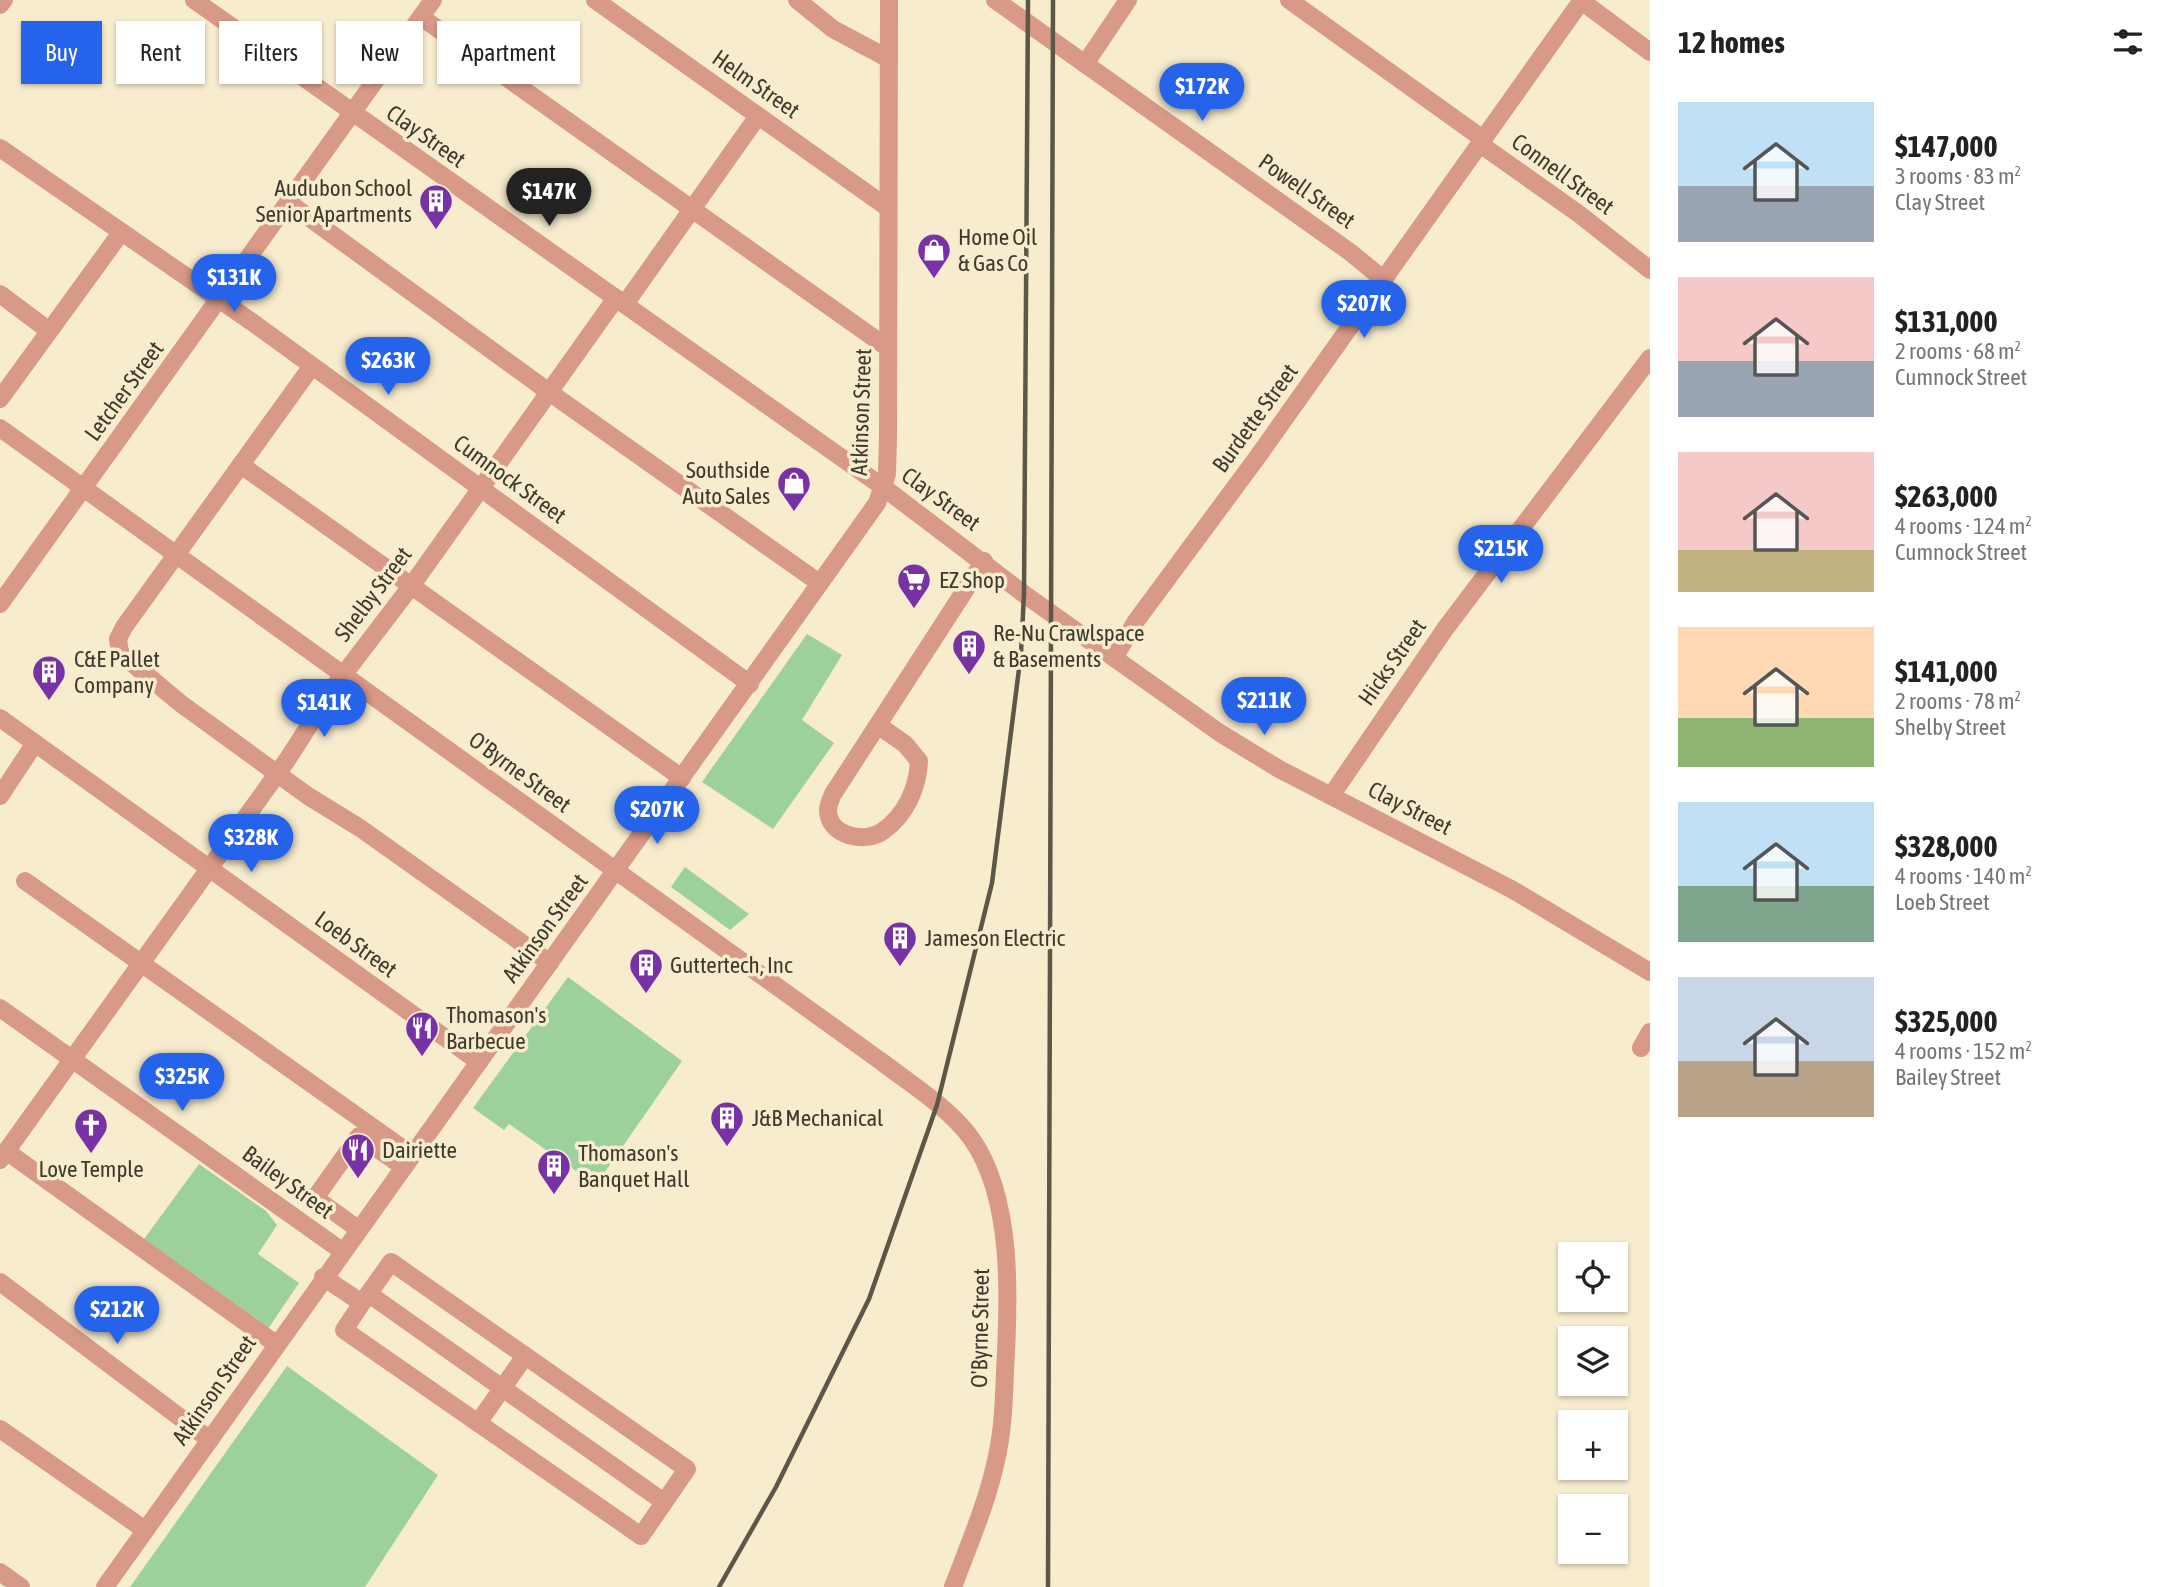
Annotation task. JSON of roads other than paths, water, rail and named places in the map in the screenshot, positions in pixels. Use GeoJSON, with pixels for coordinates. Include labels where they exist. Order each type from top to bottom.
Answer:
{"type":"FeatureCollection","features":[{"type":"Feature","properties":{"kind":"street"},"geometry":{"type":"LineString","coordinates":[[0,5],[4,0]]}},
{"type":"Feature","properties":{"kind":"street","name":"Clay Street"},"geometry":{"type":"LineString","coordinates":[[194,0],[883,487],[1220,733],[1331,796],[1503,884],[1650,972]]}},
{"type":"Feature","properties":{"kind":"street","name":"Letcher Street"},"geometry":{"type":"LineString","coordinates":[[0,604],[433,0]]}},
{"type":"Feature","properties":{"kind":"street","name":"Helm Street"},"geometry":{"type":"LineString","coordinates":[[595,0],[888,208]]}},
{"type":"Feature","properties":{"kind":"street"},"geometry":{"type":"LineString","coordinates":[[797,0],[833,29],[889,59]]}},
{"type":"Feature","properties":{"kind":"street","name":"Atkinson Street"},"geometry":{"type":"LineString","coordinates":[[105,1587],[323,1277],[877,503],[883,487],[887,461],[889,0]]}},
{"type":"Feature","properties":{"kind":"street","name":"Powell Street"},"geometry":{"type":"LineString","coordinates":[[995,0],[1350,252],[1384,280]]}},
{"type":"Feature","properties":{"kind":"street"},"geometry":{"type":"LineString","coordinates":[[1084,64],[1128,0]]}},
{"type":"Feature","properties":{"kind":"street","name":"Connell Street"},"geometry":{"type":"LineString","coordinates":[[1289,0],[1579,214],[1650,270]]}},
{"type":"Feature","properties":{"kind":"street"},"geometry":{"type":"LineString","coordinates":[[1581,0],[1650,52]]}},
{"type":"Feature","properties":{"kind":"street","name":"Burdette Street"},"geometry":{"type":"LineString","coordinates":[[1114,658],[1136,621],[1384,280],[1581,0]]}},
{"type":"Feature","properties":{"kind":"street"},"geometry":{"type":"LineString","coordinates":[[421,17],[888,348]]}},
{"type":"Feature","properties":{"kind":"street","name":"Shelby Street"},"geometry":{"type":"LineString","coordinates":[[4,1150],[142,962],[278,773],[344,675],[549,393],[692,209],[758,116]]}},
{"type":"Feature","properties":{"kind":"street","name":"Cumnock Street"},"geometry":{"type":"LineString","coordinates":[[0,148],[120,234],[220,300],[750,684]]}},
{"type":"Feature","properties":{"kind":"street"},"geometry":{"type":"LineString","coordinates":[[289,203],[549,393],[818,582]]}},
{"type":"Feature","properties":{"kind":"street"},"geometry":{"type":"LineString","coordinates":[[0,399],[120,234]]}},
{"type":"Feature","properties":{"kind":"street"},"geometry":{"type":"LineString","coordinates":[[0,294],[48,330]]}},
{"type":"Feature","properties":{"kind":"street","name":"Hicks Street"},"geometry":{"type":"LineString","coordinates":[[1331,796],[1445,629],[1650,358]]}},
{"type":"Feature","properties":{"kind":"street"},"geometry":{"type":"LineString","coordinates":[[312,366],[124,627],[118,639],[120,653],[180,703],[550,963]]}},
{"type":"Feature","properties":{"kind":"street","name":"O'Byrne Street"},"geometry":{"type":"LineString","coordinates":[[0,428],[893,1070],[964,1130],[980,1154],[996,1201],[1009,1275],[1003,1401],[992,1479],[953,1587]]}},
{"type":"Feature","properties":{"kind":"street"},"geometry":{"type":"LineString","coordinates":[[241,465],[682,778]]}},
{"type":"Feature","properties":{"kind":"street"},"geometry":{"type":"LineString","coordinates":[[879,726],[905,744],[919,761],[918,783],[904,808],[882,832],[863,838],[845,835],[832,824],[828,810],[833,794],[984,561]]}},
{"type":"Feature","properties":{"kind":"street","name":"Loeb Street"},"geometry":{"type":"LineString","coordinates":[[0,718],[479,1062]]}},
{"type":"Feature","properties":{"kind":"street"},"geometry":{"type":"LineString","coordinates":[[0,796],[34,743]]}},
{"type":"Feature","properties":{"kind":"street"},"geometry":{"type":"LineString","coordinates":[[25,881],[142,962],[408,1161]]}},
{"type":"Feature","properties":{"kind":"street","name":"Bailey Street"},"geometry":{"type":"LineString","coordinates":[[0,1007],[342,1251]]}},
{"type":"Feature","properties":{"kind":"street"},"geometry":{"type":"LineString","coordinates":[[358,1228],[315,1198],[359,1136],[408,1161]]}},
{"type":"Feature","properties":{"kind":"street"},"geometry":{"type":"LineString","coordinates":[[4,1150],[276,1344]]}},
{"type":"Feature","properties":{"kind":"street"},"geometry":{"type":"LineString","coordinates":[[391,1262],[525,1356],[687,1469],[641,1535],[344,1330],[391,1262]]}},
{"type":"Feature","properties":{"kind":"street"},"geometry":{"type":"LineString","coordinates":[[323,1277],[366,1298],[502,1388],[664,1502]]}},
{"type":"Feature","properties":{"kind":"street"},"geometry":{"type":"LineString","coordinates":[[0,1282],[210,1440]]}},
{"type":"Feature","properties":{"kind":"street"},"geometry":{"type":"LineString","coordinates":[[478,1423],[525,1356]]}},
{"type":"Feature","properties":{"kind":"street"},"geometry":{"type":"LineString","coordinates":[[0,1429],[145,1530]]}},
{"type":"Feature","properties":{"kind":"street"},"geometry":{"type":"LineString","coordinates":[[0,1572],[21,1587]]}},
{"type":"Feature","properties":{"kind":"railway"},"geometry":{"type":"LineString","coordinates":[[719,1587],[776,1487],[869,1299],[937,1105],[992,883],[1021,653],[1024,594],[1028,0]]}},
{"type":"Feature","properties":{"kind":"railway"},"geometry":{"type":"LineString","coordinates":[[1048,1587],[1053,0]]}},
{"type":"Feature","properties":{"kind":"place","name":"Audubon School Senior Apartments"},"geometry":{"type":"Point","coordinates":[436,231]}},
{"type":"Feature","properties":{"kind":"place","name":"Home Oil & Gas Co"},"geometry":{"type":"Point","coordinates":[934,280]}},
{"type":"Feature","properties":{"kind":"place","name":"Southside Auto Sales"},"geometry":{"type":"Point","coordinates":[794,513]}},
{"type":"Feature","properties":{"kind":"place","name":"EZ Shop"},"geometry":{"type":"Point","coordinates":[914,610]}},
{"type":"Feature","properties":{"kind":"place","name":"Re-Nu Crawlspace & Basements"},"geometry":{"type":"Point","coordinates":[969,676]}},
{"type":"Feature","properties":{"kind":"place","name":"C&E Pallet Company"},"geometry":{"type":"Point","coordinates":[49,702]}},
{"type":"Feature","properties":{"kind":"place","name":"Jameson Electric"},"geometry":{"type":"Point","coordinates":[900,968]}},
{"type":"Feature","properties":{"kind":"place","name":"Guttertech, Inc"},"geometry":{"type":"Point","coordinates":[646,995]}},
{"type":"Feature","properties":{"kind":"place","name":"Thomason's Barbecue"},"geometry":{"type":"Point","coordinates":[422,1058]}},
{"type":"Feature","properties":{"kind":"place","name":"J&B Mechanical"},"geometry":{"type":"Point","coordinates":[727,1148]}},
{"type":"Feature","properties":{"kind":"place","name":"Love Temple"},"geometry":{"type":"Point","coordinates":[91,1155]}},
{"type":"Feature","properties":{"kind":"place","name":"Dairiette"},"geometry":{"type":"Point","coordinates":[358,1180]}},
{"type":"Feature","properties":{"kind":"place","name":"Thomason's Banquet Hall"},"geometry":{"type":"Point","coordinates":[554,1196]}}]}
